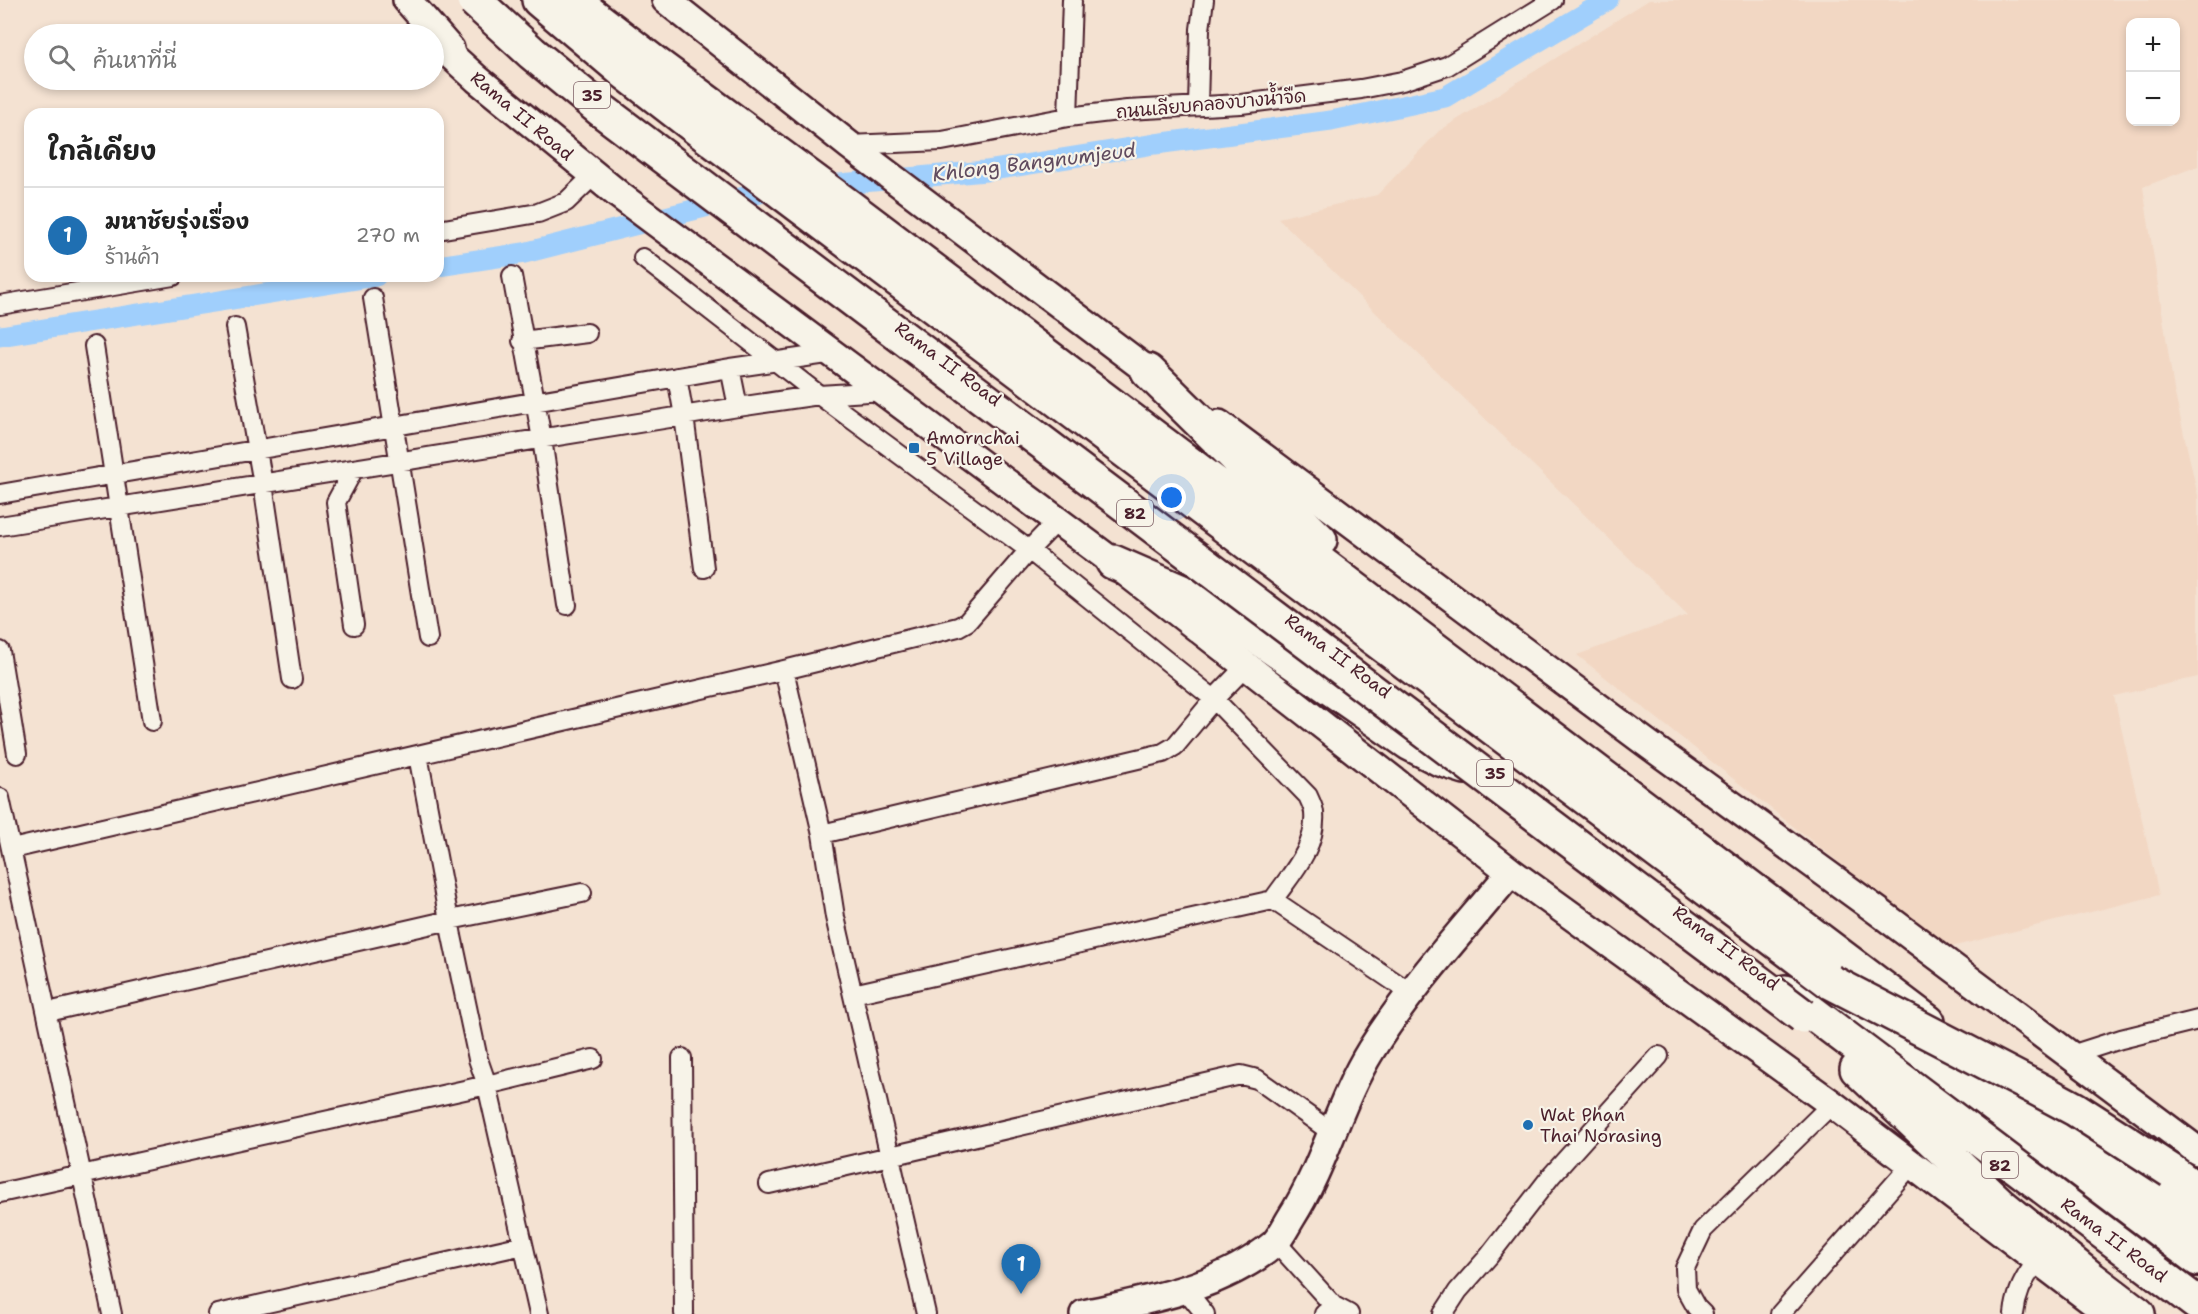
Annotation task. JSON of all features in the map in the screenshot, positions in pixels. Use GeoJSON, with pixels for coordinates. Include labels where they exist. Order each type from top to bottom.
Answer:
{"type":"FeatureCollection","features":[{"type":"Feature","properties":{"kind":"highway","name":"82"},"geometry":{"type":"LineString","coordinates":[[474,0],[532,53],[600,109],[2198,1314]]}},
{"type":"Feature","properties":{"kind":"highway","name":"Rama II Road"},"geometry":{"type":"LineString","coordinates":[[483,0],[579,85],[706,183],[1485,766],[2198,1304]]}},
{"type":"Feature","properties":{"kind":"highway","name":"82"},"geometry":{"type":"LineString","coordinates":[[539,0],[623,71],[713,140],[2198,1259]]}},
{"type":"Feature","properties":{"kind":"highway"},"geometry":{"type":"LineString","coordinates":[[573,0],[2198,1226]]}},
{"type":"Feature","properties":{"kind":"highway"},"geometry":{"type":"LineString","coordinates":[[1148,371],[1292,514],[1508,705]]}},
{"type":"Feature","properties":{"kind":"highway"},"geometry":{"type":"LineString","coordinates":[[1113,562],[1182,592],[1224,614],[1409,743],[1454,765],[1485,766]]}},
{"type":"Feature","properties":{"kind":"highway"},"geometry":{"type":"LineString","coordinates":[[1831,982],[2075,1109],[2198,1191]]}},
{"type":"Feature","properties":{"kind":"highway"},"geometry":{"type":"LineString","coordinates":[[1803,1016],[1916,1126],[2001,1204],[2138,1314]]}},
{"type":"Feature","properties":{"kind":"main road"},"geometry":{"type":"LineString","coordinates":[[390,0],[416,24]]}},
{"type":"Feature","properties":{"kind":"main road"},"geometry":{"type":"LineString","coordinates":[[407,0],[428,24]]}},
{"type":"Feature","properties":{"kind":"main road"},"geometry":{"type":"LineString","coordinates":[[666,0],[858,152],[1148,371],[2198,1151]]}},
{"type":"Feature","properties":{"kind":"main road"},"geometry":{"type":"LineString","coordinates":[[444,42],[477,79]]}},
{"type":"Feature","properties":{"kind":"main road","name":"Rama II Road"},"geometry":{"type":"LineString","coordinates":[[444,49],[477,79],[619,195],[1058,520],[1511,872],[1832,1104],[2109,1314]]}},
{"type":"Feature","properties":{"kind":"main road"},"geometry":{"type":"LineString","coordinates":[[1084,1314],[1213,1280],[1253,1260],[1276,1242],[1299,1206],[1323,1159],[1343,1104],[1370,1051],[1411,993],[1511,872]]}},
{"type":"Feature","properties":{"kind":"street"},"geometry":{"type":"LineString","coordinates":[[1068,117],[1072,0]]}},
{"type":"Feature","properties":{"kind":"street"},"geometry":{"type":"LineString","coordinates":[[1198,106],[1200,29],[1204,0]]}},
{"type":"Feature","properties":{"kind":"street","name":"ถนนเลียบคลองบางน้ำจืด"},"geometry":{"type":"LineString","coordinates":[[858,152],[942,141],[1068,117],[1127,110],[1241,104],[1361,89],[1426,74],[1462,58],[1552,0]]}},
{"type":"Feature","properties":{"kind":"street"},"geometry":{"type":"LineString","coordinates":[[444,229],[538,213],[566,202],[594,175]]}},
{"type":"Feature","properties":{"kind":"street"},"geometry":{"type":"LineString","coordinates":[[643,258],[819,395],[1029,550],[1214,699],[1308,796],[1314,812],[1313,830],[1307,851],[1273,900],[853,994]]}},
{"type":"Feature","properties":{"kind":"street"},"geometry":{"type":"LineString","coordinates":[[512,276],[522,341],[542,439],[567,605]]}},
{"type":"Feature","properties":{"kind":"street"},"geometry":{"type":"LineString","coordinates":[[0,305],[89,283]]}},
{"type":"Feature","properties":{"kind":"street"},"geometry":{"type":"LineString","coordinates":[[373,298],[428,638]]}},
{"type":"Feature","properties":{"kind":"street"},"geometry":{"type":"LineString","coordinates":[[235,327],[263,484],[292,679]]}},
{"type":"Feature","properties":{"kind":"street"},"geometry":{"type":"LineString","coordinates":[[522,341],[587,333]]}},
{"type":"Feature","properties":{"kind":"street"},"geometry":{"type":"LineString","coordinates":[[94,346],[152,721]]}},
{"type":"Feature","properties":{"kind":"street"},"geometry":{"type":"LineString","coordinates":[[0,494],[676,377],[834,353]]}},
{"type":"Feature","properties":{"kind":"street"},"geometry":{"type":"LineString","coordinates":[[730,368],[738,407]]}},
{"type":"Feature","properties":{"kind":"street"},"geometry":{"type":"LineString","coordinates":[[676,377],[684,416],[704,568]]}},
{"type":"Feature","properties":{"kind":"street"},"geometry":{"type":"LineString","coordinates":[[0,526],[738,407],[819,395],[885,391]]}},
{"type":"Feature","properties":{"kind":"street"},"geometry":{"type":"LineString","coordinates":[[354,469],[336,502],[354,625]]}},
{"type":"Feature","properties":{"kind":"street"},"geometry":{"type":"LineString","coordinates":[[12,849],[784,670],[958,627],[967,622],[1058,520]]}},
{"type":"Feature","properties":{"kind":"street"},"geometry":{"type":"LineString","coordinates":[[0,651],[17,754]]}},
{"type":"Feature","properties":{"kind":"street"},"geometry":{"type":"LineString","coordinates":[[822,834],[1163,753],[1175,746],[1214,699],[1246,666]]}},
{"type":"Feature","properties":{"kind":"street"},"geometry":{"type":"LineString","coordinates":[[784,670],[822,834],[835,916],[926,1314]]}},
{"type":"Feature","properties":{"kind":"street"},"geometry":{"type":"LineString","coordinates":[[418,754],[478,1059],[487,1085],[538,1314]]}},
{"type":"Feature","properties":{"kind":"street"},"geometry":{"type":"LineString","coordinates":[[0,798],[112,1314]]}},
{"type":"Feature","properties":{"kind":"street"},"geometry":{"type":"LineString","coordinates":[[48,1012],[450,920],[582,893]]}},
{"type":"Feature","properties":{"kind":"street"},"geometry":{"type":"LineString","coordinates":[[1273,900],[1411,993]]}},
{"type":"Feature","properties":{"kind":"street"},"geometry":{"type":"LineString","coordinates":[[2071,1055],[2121,1039],[2198,1020]]}},
{"type":"Feature","properties":{"kind":"street"},"geometry":{"type":"LineString","coordinates":[[1443,1314],[1458,1291],[1490,1256],[1551,1176],[1659,1056]]}},
{"type":"Feature","properties":{"kind":"street"},"geometry":{"type":"LineString","coordinates":[[682,1058],[684,1314]]}},
{"type":"Feature","properties":{"kind":"street"},"geometry":{"type":"LineString","coordinates":[[0,1193],[487,1085],[593,1059]]}},
{"type":"Feature","properties":{"kind":"street"},"geometry":{"type":"LineString","coordinates":[[769,1184],[890,1158],[1241,1075],[1257,1079],[1331,1132]]}},
{"type":"Feature","properties":{"kind":"street"},"geometry":{"type":"LineString","coordinates":[[1703,1314],[1696,1307],[1686,1289],[1685,1268],[1703,1230],[1832,1104]]}},
{"type":"Feature","properties":{"kind":"street"},"geometry":{"type":"LineString","coordinates":[[1780,1314],[1912,1164]]}},
{"type":"Feature","properties":{"kind":"street"},"geometry":{"type":"LineString","coordinates":[[1276,1242],[1336,1311]]}},
{"type":"Feature","properties":{"kind":"street"},"geometry":{"type":"LineString","coordinates":[[219,1314],[523,1245]]}},
{"type":"Feature","properties":{"kind":"street"},"geometry":{"type":"LineString","coordinates":[[2014,1314],[2015,1301],[2028,1272],[2038,1260]]}},
{"type":"Feature","properties":{"kind":"street"},"geometry":{"type":"LineString","coordinates":[[1185,1289],[1205,1314]]}},
{"type":"Feature","properties":{"kind":"shaded area"},"geometry":{"type":"Polygon","coordinates":[[[1649,0],[2198,0],[2198,166],[2143,187],[2174,390],[2198,496],[2198,677],[2114,696],[2159,895],[1947,948],[1577,655],[1688,615],[1278,218],[1377,195],[1439,131],[1649,0]]]}},
{"type":"Feature","properties":{"kind":"waterway","name":"Khlong Bangnumjeud"},"geometry":{"type":"LineString","coordinates":[[817,186],[986,171],[1155,144],[1331,121],[1445,97],[1608,0]]}},
{"type":"Feature","properties":{"kind":"waterway","name":"Khlong Bangnumjeud"},"geometry":{"type":"LineString","coordinates":[[444,265],[524,253],[783,189]]}},
{"type":"Feature","properties":{"kind":"waterway","name":"Khlong Bangnumjeud"},"geometry":{"type":"LineString","coordinates":[[0,336],[338,282]]}},
{"type":"Feature","properties":{"kind":"place","name":"Amornchai 5 Village"},"geometry":{"type":"Point","coordinates":[914,448]}},
{"type":"Feature","properties":{"kind":"place","name":"Wat Phan Thai Norasing"},"geometry":{"type":"Point","coordinates":[1528,1125]}},
{"type":"Feature","properties":{"kind":"place","name":"มหาชัยรุ่งเรื่อง"},"geometry":{"type":"Point","coordinates":[1021,1294]}}]}
